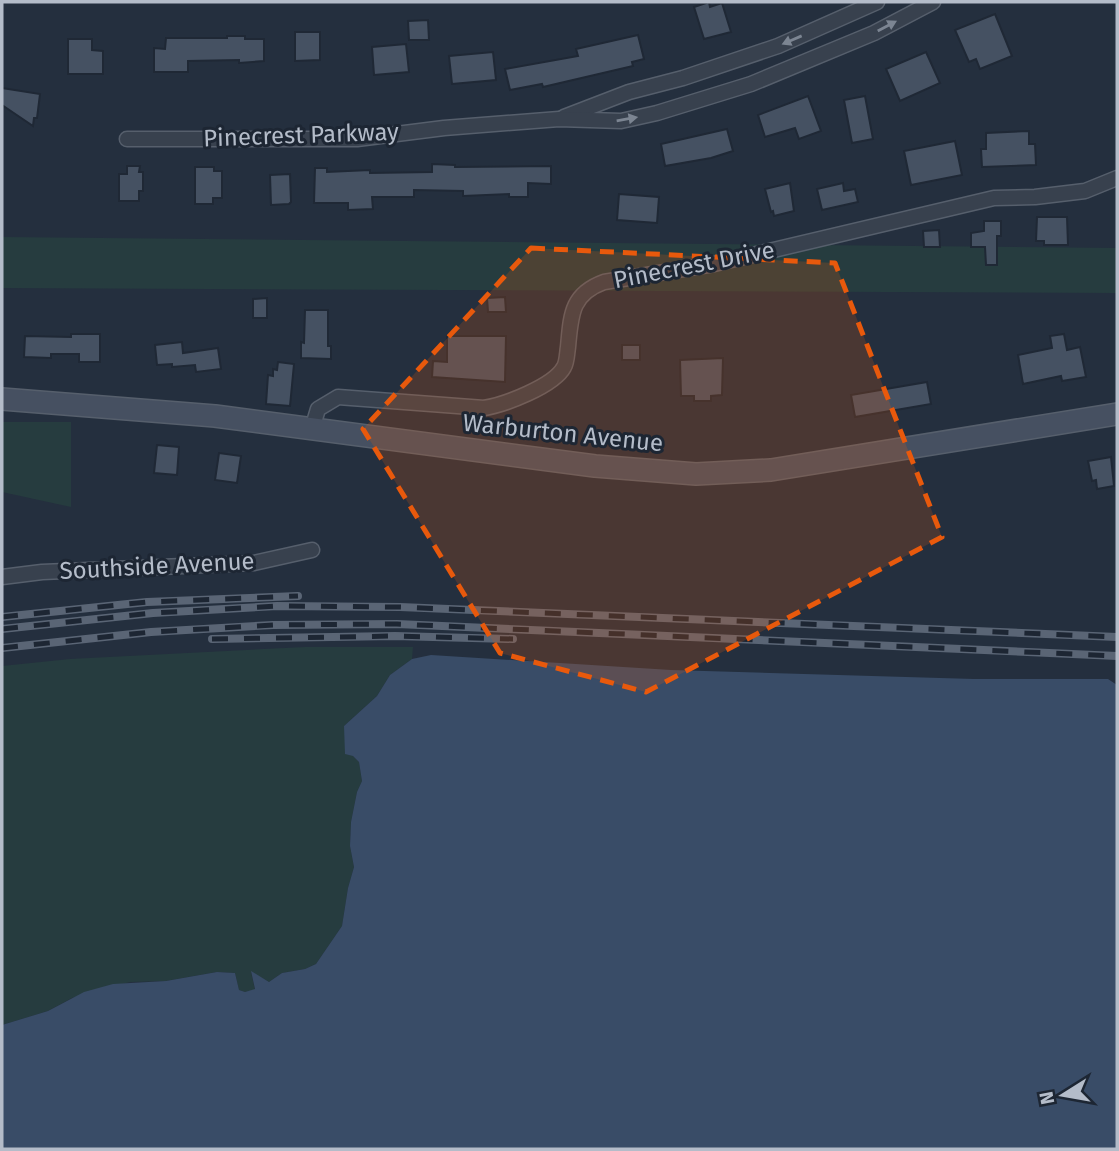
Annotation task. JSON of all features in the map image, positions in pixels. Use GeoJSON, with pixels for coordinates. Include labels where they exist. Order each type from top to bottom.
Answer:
{"type":"FeatureCollection","features":[{"type":"Feature","properties":{"kind":"street","name":"Pinecrest Parkway"},"geometry":{"type":"LineString","coordinates":[[559,119],[629,92],[683,78],[778,46],[877,2]]}},
{"type":"Feature","properties":{"kind":"street","name":"Pinecrest Parkway"},"geometry":{"type":"LineString","coordinates":[[127,139],[357,139],[444,128],[559,119],[621,121],[657,113],[751,84],[863,37],[933,2]]}},
{"type":"Feature","properties":{"kind":"street"},"geometry":{"type":"LineString","coordinates":[[851,15],[863,37]]}},
{"type":"Feature","properties":{"kind":"street","name":"Pinecrest Drive"},"geometry":{"type":"LineString","coordinates":[[312,429],[318,409],[338,397],[484,408],[543,386],[558,376],[566,365],[570,318],[576,302],[592,287],[604,282],[714,264],[994,198],[1085,191],[1117,178]]}},
{"type":"Feature","properties":{"kind":"street","name":"Warburton Avenue"},"geometry":{"type":"LineString","coordinates":[[2,399],[215,416],[595,466],[696,474],[771,470],[1117,414]]}},
{"type":"Feature","properties":{"kind":"street","name":"Southside Avenue"},"geometry":{"type":"LineString","coordinates":[[2,577],[42,572],[254,563],[312,550]]}},
{"type":"Feature","properties":{"kind":"highlighted area"},"geometry":{"type":"Polygon","coordinates":[[[531,248],[835,263],[942,537],[646,692],[500,653],[363,429],[531,248]]]}},
{"type":"Feature","properties":{"kind":"green space"},"geometry":{"type":"Polygon","coordinates":[[[2,237],[1117,248],[1117,293],[2,288],[2,237]]]}},
{"type":"Feature","properties":{"kind":"green space"},"geometry":{"type":"Polygon","coordinates":[[[2,422],[71,422],[71,507],[2,492],[2,422]]]}},
{"type":"Feature","properties":{"kind":"green space"},"geometry":{"type":"Polygon","coordinates":[[[305,647],[413,647],[412,659],[390,675],[377,696],[344,726],[353,756],[359,762],[362,781],[351,822],[350,846],[354,867],[342,926],[316,964],[282,973],[269,982],[251,972],[255,990],[245,992],[239,990],[235,973],[217,972],[166,981],[130,982],[72,998],[48,1011],[2,1025],[2,666],[70,659],[305,647]]]}},
{"type":"Feature","properties":{"kind":"water"},"geometry":{"type":"Polygon","coordinates":[[[431,655],[671,670],[974,679],[1108,679],[1117,685],[1117,1149],[2,1149],[2,1025],[48,1011],[84,992],[113,984],[166,981],[217,972],[235,973],[239,990],[245,992],[255,989],[251,971],[269,982],[282,973],[316,964],[342,926],[354,867],[350,846],[351,822],[362,781],[359,762],[353,756],[345,754],[344,726],[377,696],[390,675],[412,659],[431,655]]]}},
{"type":"Feature","properties":{"kind":"building"},"geometry":{"type":"Polygon","coordinates":[[[709,2],[710,7],[722,3],[731,32],[704,39],[694,7],[709,2]]]}},
{"type":"Feature","properties":{"kind":"building"},"geometry":{"type":"Polygon","coordinates":[[[995,14],[1012,56],[980,69],[976,59],[969,62],[955,30],[995,14]]]}},
{"type":"Feature","properties":{"kind":"building"},"geometry":{"type":"Polygon","coordinates":[[[428,20],[429,40],[409,40],[408,21],[428,20]]]}},
{"type":"Feature","properties":{"kind":"building"},"geometry":{"type":"Polygon","coordinates":[[[295,32],[320,32],[320,60],[295,61],[295,32]]]}},
{"type":"Feature","properties":{"kind":"building"},"geometry":{"type":"Polygon","coordinates":[[[638,35],[644,59],[632,62],[633,66],[543,87],[542,84],[510,90],[505,69],[578,56],[576,49],[638,35]]]}},
{"type":"Feature","properties":{"kind":"building"},"geometry":{"type":"Polygon","coordinates":[[[227,36],[264,39],[264,61],[188,61],[188,72],[154,72],[154,48],[165,49],[166,38],[227,36]]]}},
{"type":"Feature","properties":{"kind":"building"},"geometry":{"type":"Polygon","coordinates":[[[68,39],[92,39],[92,50],[103,51],[103,74],[68,74],[68,39]]]}},
{"type":"Feature","properties":{"kind":"building"},"geometry":{"type":"Polygon","coordinates":[[[406,44],[409,72],[374,75],[372,47],[406,44]]]}},
{"type":"Feature","properties":{"kind":"building"},"geometry":{"type":"Polygon","coordinates":[[[493,52],[496,80],[452,84],[449,56],[493,52]]]}},
{"type":"Feature","properties":{"kind":"building"},"geometry":{"type":"Polygon","coordinates":[[[926,52],[940,83],[900,101],[886,69],[926,52]]]}},
{"type":"Feature","properties":{"kind":"building"},"geometry":{"type":"Polygon","coordinates":[[[2,88],[40,94],[37,118],[34,118],[33,126],[2,105],[2,88]]]}},
{"type":"Feature","properties":{"kind":"building"},"geometry":{"type":"Polygon","coordinates":[[[808,96],[821,131],[799,139],[795,128],[765,137],[758,115],[808,96]]]}},
{"type":"Feature","properties":{"kind":"building"},"geometry":{"type":"Polygon","coordinates":[[[865,96],[873,139],[852,143],[844,100],[865,96]]]}},
{"type":"Feature","properties":{"kind":"building"},"geometry":{"type":"Polygon","coordinates":[[[727,129],[733,151],[665,166],[661,144],[727,129]]]}},
{"type":"Feature","properties":{"kind":"building"},"geometry":{"type":"Polygon","coordinates":[[[1029,131],[1029,144],[1035,144],[1036,165],[982,167],[981,149],[986,149],[986,133],[1029,131]]]}},
{"type":"Feature","properties":{"kind":"building"},"geometry":{"type":"Polygon","coordinates":[[[955,141],[962,175],[911,185],[904,151],[955,141]]]}},
{"type":"Feature","properties":{"kind":"building"},"geometry":{"type":"Polygon","coordinates":[[[432,164],[455,167],[551,166],[551,184],[528,183],[528,197],[509,197],[509,194],[463,196],[463,191],[414,190],[414,197],[372,197],[373,209],[348,210],[348,203],[314,203],[315,168],[327,168],[327,172],[432,172],[432,164]]]}},
{"type":"Feature","properties":{"kind":"building"},"geometry":{"type":"Polygon","coordinates":[[[127,166],[140,166],[139,172],[143,172],[143,191],[139,191],[139,201],[119,201],[119,174],[127,174],[127,166]]]}},
{"type":"Feature","properties":{"kind":"building"},"geometry":{"type":"Polygon","coordinates":[[[195,167],[214,167],[214,171],[222,171],[222,198],[213,198],[213,204],[195,204],[195,167]]]}},
{"type":"Feature","properties":{"kind":"building"},"geometry":{"type":"Polygon","coordinates":[[[290,174],[291,202],[271,205],[270,175],[290,174]]]}},
{"type":"Feature","properties":{"kind":"building"},"geometry":{"type":"Polygon","coordinates":[[[790,183],[794,211],[774,216],[765,189],[790,183]]]}},
{"type":"Feature","properties":{"kind":"building"},"geometry":{"type":"Polygon","coordinates":[[[843,183],[844,191],[855,189],[858,202],[822,210],[817,189],[843,183]]]}},
{"type":"Feature","properties":{"kind":"building"},"geometry":{"type":"Polygon","coordinates":[[[619,194],[659,197],[657,223],[617,220],[619,194]]]}},
{"type":"Feature","properties":{"kind":"building"},"geometry":{"type":"Polygon","coordinates":[[[1037,217],[1067,217],[1068,245],[1044,245],[1044,241],[1036,241],[1037,217]]]}},
{"type":"Feature","properties":{"kind":"building"},"geometry":{"type":"Polygon","coordinates":[[[984,221],[1001,221],[1001,236],[997,236],[997,265],[986,265],[985,247],[971,247],[971,233],[984,231],[984,221]]]}},
{"type":"Feature","properties":{"kind":"building"},"geometry":{"type":"Polygon","coordinates":[[[939,230],[940,247],[924,247],[923,231],[939,230]]]}},
{"type":"Feature","properties":{"kind":"building"},"geometry":{"type":"Polygon","coordinates":[[[505,297],[506,312],[488,312],[487,298],[505,297]]]}},
{"type":"Feature","properties":{"kind":"building"},"geometry":{"type":"Polygon","coordinates":[[[267,298],[267,318],[253,318],[253,299],[267,298]]]}},
{"type":"Feature","properties":{"kind":"building"},"geometry":{"type":"Polygon","coordinates":[[[305,310],[328,310],[328,346],[331,346],[331,359],[301,358],[305,310]]]}},
{"type":"Feature","properties":{"kind":"building"},"geometry":{"type":"Polygon","coordinates":[[[71,334],[100,334],[100,362],[79,362],[79,354],[51,354],[51,358],[24,357],[25,336],[71,337],[71,334]]]}},
{"type":"Feature","properties":{"kind":"building"},"geometry":{"type":"Polygon","coordinates":[[[1064,334],[1067,350],[1080,347],[1086,377],[1062,381],[1061,376],[1023,384],[1018,355],[1052,348],[1050,336],[1064,334]]]}},
{"type":"Feature","properties":{"kind":"building"},"geometry":{"type":"Polygon","coordinates":[[[447,336],[506,336],[505,382],[432,377],[433,361],[447,362],[447,336]]]}},
{"type":"Feature","properties":{"kind":"building"},"geometry":{"type":"Polygon","coordinates":[[[182,342],[183,353],[218,348],[221,369],[196,372],[195,365],[157,365],[155,345],[182,342]]]}},
{"type":"Feature","properties":{"kind":"building"},"geometry":{"type":"Polygon","coordinates":[[[622,345],[640,345],[640,360],[622,360],[622,345]]]}},
{"type":"Feature","properties":{"kind":"building"},"geometry":{"type":"Polygon","coordinates":[[[723,358],[722,395],[711,396],[711,401],[694,401],[694,396],[681,396],[680,360],[723,358]]]}},
{"type":"Feature","properties":{"kind":"building"},"geometry":{"type":"Polygon","coordinates":[[[278,362],[294,364],[290,406],[266,404],[268,375],[273,376],[273,369],[277,370],[278,362]]]}},
{"type":"Feature","properties":{"kind":"building"},"geometry":{"type":"Polygon","coordinates":[[[927,382],[931,404],[855,417],[851,395],[927,382]]]}},
{"type":"Feature","properties":{"kind":"building"},"geometry":{"type":"Polygon","coordinates":[[[157,445],[179,447],[177,475],[154,473],[157,445]]]}},
{"type":"Feature","properties":{"kind":"building"},"geometry":{"type":"Polygon","coordinates":[[[219,453],[241,456],[237,483],[215,480],[219,453]]]}},
{"type":"Feature","properties":{"kind":"building"},"geometry":{"type":"Polygon","coordinates":[[[1111,457],[1114,486],[1097,489],[1096,480],[1092,481],[1088,461],[1111,457]]]}},
{"type":"Feature","properties":{"kind":"railway"},"geometry":{"type":"LineString","coordinates":[[2,617],[147,602],[298,596]]}},
{"type":"Feature","properties":{"kind":"railway"},"geometry":{"type":"LineString","coordinates":[[2,629],[153,613],[277,606],[400,607],[1117,637]]}},
{"type":"Feature","properties":{"kind":"railway"},"geometry":{"type":"LineString","coordinates":[[2,648],[151,632],[273,625],[397,624],[1117,656]]}},
{"type":"Feature","properties":{"kind":"railway"},"geometry":{"type":"LineString","coordinates":[[212,639],[395,636],[513,639]]}}]}
